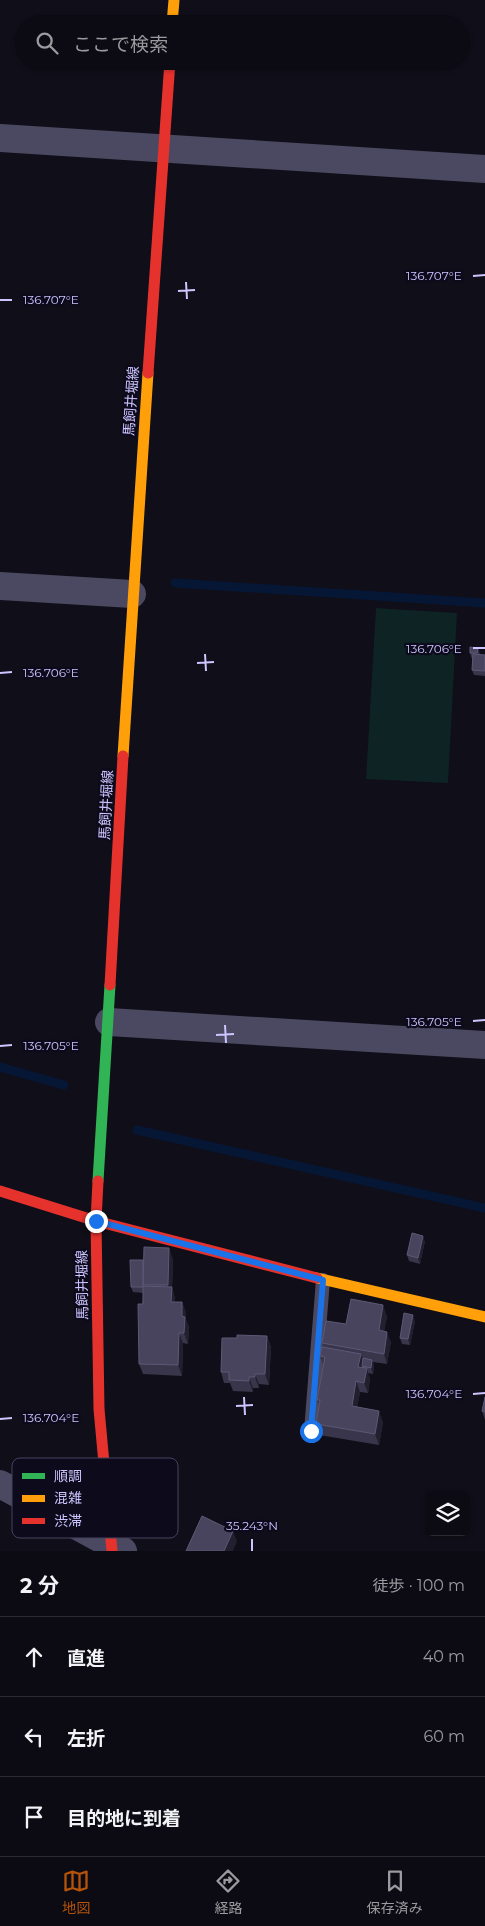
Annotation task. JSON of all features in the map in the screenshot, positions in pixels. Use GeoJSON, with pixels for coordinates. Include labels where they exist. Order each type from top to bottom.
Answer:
{"type":"FeatureCollection","features":[{"type":"Feature","properties":{"kind":"main road"},"geometry":{"type":"LineString","coordinates":[[173,15],[174,0]]}},
{"type":"Feature","properties":{"kind":"main road","name":"馬飼井堀線"},"geometry":{"type":"LineString","coordinates":[[104,1458],[98,1409],[96,1221],[109,1022],[132,594],[169,70]]}},
{"type":"Feature","properties":{"kind":"main road"},"geometry":{"type":"LineString","coordinates":[[0,1191],[96,1221],[323,1280],[485,1317]]}},
{"type":"Feature","properties":{"kind":"street"},"geometry":{"type":"LineString","coordinates":[[0,138],[485,169]]}},
{"type":"Feature","properties":{"kind":"street"},"geometry":{"type":"LineString","coordinates":[[0,586],[132,594]]}},
{"type":"Feature","properties":{"kind":"street"},"geometry":{"type":"LineString","coordinates":[[109,1022],[485,1044]]}},
{"type":"Feature","properties":{"kind":"street"},"geometry":{"type":"LineString","coordinates":[[0,1484],[12,1491]]}},
{"type":"Feature","properties":{"kind":"street"},"geometry":{"type":"LineString","coordinates":[[96,1538],[115,1549]]}},
{"type":"Feature","properties":{"kind":"lane"},"geometry":{"type":"LineString","coordinates":[[311,1431],[323,1280]]}},
{"type":"Feature","properties":{"kind":"green space"},"geometry":{"type":"Polygon","coordinates":[[[376,608],[457,613],[448,783],[366,779],[376,608]]]}},
{"type":"Feature","properties":{"kind":"building"},"geometry":{"type":"Polygon","coordinates":[[[470,647],[478,648],[477,653],[470,653],[470,647]]]}},
{"type":"Feature","properties":{"kind":"building"},"geometry":{"type":"Polygon","coordinates":[[[473,654],[485,655],[485,671],[472,670],[473,654]]]}},
{"type":"Feature","properties":{"kind":"building"},"geometry":{"type":"Polygon","coordinates":[[[412,1233],[423,1236],[418,1258],[407,1255],[412,1233]]]}},
{"type":"Feature","properties":{"kind":"building"},"geometry":{"type":"Polygon","coordinates":[[[144,1247],[169,1248],[168,1285],[143,1285],[144,1247]]]}},
{"type":"Feature","properties":{"kind":"building"},"geometry":{"type":"Polygon","coordinates":[[[130,1260],[143,1260],[143,1287],[131,1287],[130,1260]]]}},
{"type":"Feature","properties":{"kind":"building"},"geometry":{"type":"Polygon","coordinates":[[[143,1286],[172,1287],[171,1302],[182,1302],[182,1316],[185,1317],[184,1333],[179,1333],[178,1365],[139,1364],[138,1304],[143,1304],[143,1286]]]}},
{"type":"Feature","properties":{"kind":"building"},"geometry":{"type":"Polygon","coordinates":[[[351,1299],[383,1305],[379,1330],[387,1332],[384,1354],[322,1343],[326,1321],[346,1324],[351,1299]]]}},
{"type":"Feature","properties":{"kind":"building"},"geometry":{"type":"Polygon","coordinates":[[[404,1313],[413,1315],[408,1339],[400,1338],[404,1313]]]}},
{"type":"Feature","properties":{"kind":"building"},"geometry":{"type":"Polygon","coordinates":[[[237,1335],[267,1336],[265,1374],[255,1374],[255,1377],[249,1377],[249,1381],[229,1380],[229,1372],[221,1372],[222,1338],[237,1338],[237,1335]]]}},
{"type":"Feature","properties":{"kind":"building"},"geometry":{"type":"Polygon","coordinates":[[[322,1347],[361,1354],[358,1367],[367,1368],[364,1383],[356,1381],[352,1406],[379,1411],[375,1434],[316,1424],[320,1400],[317,1400],[325,1357],[320,1356],[322,1347]]]}},
{"type":"Feature","properties":{"kind":"building"},"geometry":{"type":"Polygon","coordinates":[[[363,1358],[372,1360],[371,1368],[362,1366],[363,1358]]]}},
{"type":"Feature","properties":{"kind":"building"},"geometry":{"type":"Polygon","coordinates":[[[485,1397],[485,1412],[482,1411],[485,1397]]]}},
{"type":"Feature","properties":{"kind":"building"},"geometry":{"type":"Polygon","coordinates":[[[202,1516],[233,1531],[224,1551],[186,1551],[202,1516]]]}},
{"type":"Feature","properties":{"kind":"waterway"},"geometry":{"type":"LineString","coordinates":[[175,583],[485,603]]}},
{"type":"Feature","properties":{"kind":"waterway"},"geometry":{"type":"LineString","coordinates":[[0,1067],[64,1085]]}},
{"type":"Feature","properties":{"kind":"waterway"},"geometry":{"type":"LineString","coordinates":[[137,1130],[485,1208]]}},
{"type":"Feature","properties":{"kind":"traffic: fast"},"geometry":{"type":"LineString","coordinates":[[98,1181],[110,985]]}},
{"type":"Feature","properties":{"kind":"traffic: slow"},"geometry":{"type":"LineString","coordinates":[[173,15],[174,0]]}},
{"type":"Feature","properties":{"kind":"traffic: slow"},"geometry":{"type":"LineString","coordinates":[[123,756],[148,373]]}},
{"type":"Feature","properties":{"kind":"traffic: slow"},"geometry":{"type":"LineString","coordinates":[[317,1278],[485,1317]]}},
{"type":"Feature","properties":{"kind":"traffic: jam"},"geometry":{"type":"LineString","coordinates":[[148,373],[169,70]]}},
{"type":"Feature","properties":{"kind":"traffic: jam"},"geometry":{"type":"LineString","coordinates":[[110,985],[123,756]]}},
{"type":"Feature","properties":{"kind":"traffic: jam"},"geometry":{"type":"LineString","coordinates":[[98,1181],[96,1221],[99,1409],[103,1458]]}},
{"type":"Feature","properties":{"kind":"traffic: jam"},"geometry":{"type":"LineString","coordinates":[[0,1191],[96,1221],[317,1278]]}},
{"type":"Feature","properties":{"kind":"traffic: jam"},"geometry":{"type":"LineString","coordinates":[[111,1538],[112,1551]]}},
{"type":"Feature","properties":{"kind":"route"},"geometry":{"type":"LineString","coordinates":[[96,1221],[323,1280],[311,1431]]}}]}
